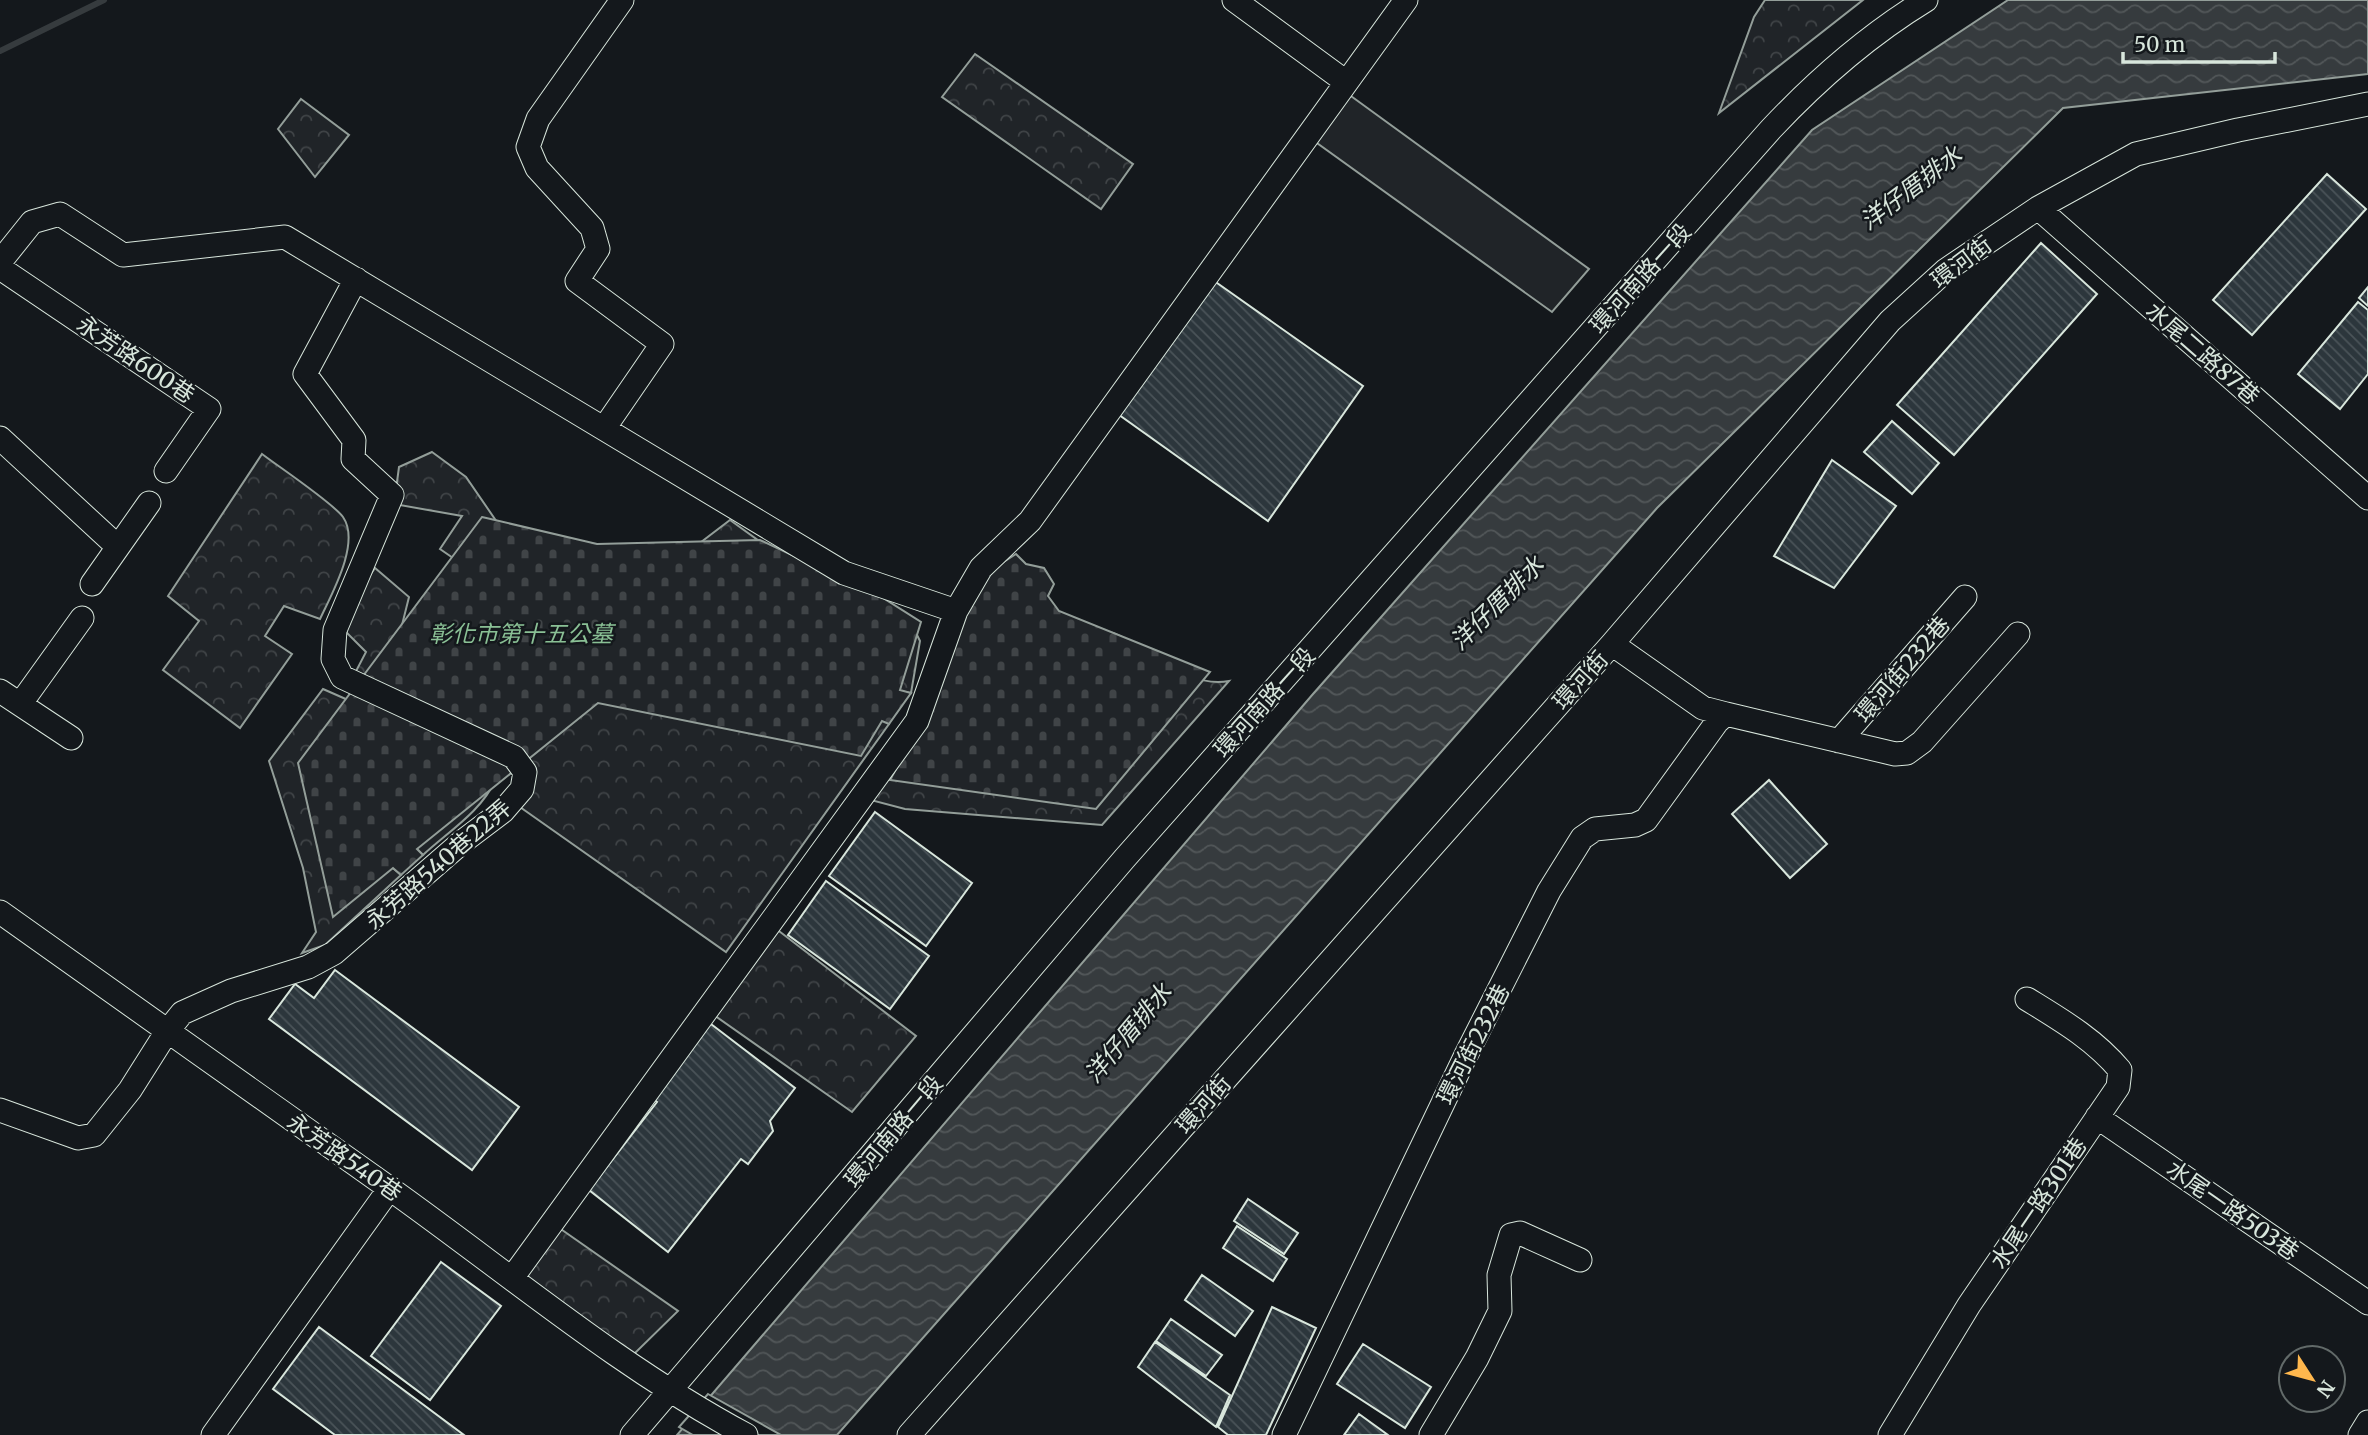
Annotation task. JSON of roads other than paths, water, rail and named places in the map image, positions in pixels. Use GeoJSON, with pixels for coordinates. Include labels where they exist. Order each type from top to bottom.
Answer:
{"type":"FeatureCollection","features":[{"type":"Feature","properties":{"kind":"street"},"geometry":{"type":"LineString","coordinates":[[606,427],[662,344],[577,281],[598,249],[592,228],[537,167],[528,147],[538,119],[622,0]]}},
{"type":"Feature","properties":{"kind":"street"},"geometry":{"type":"LineString","coordinates":[[1234,0],[1346,82]]}},
{"type":"Feature","properties":{"kind":"street"},"geometry":{"type":"LineString","coordinates":[[512,1278],[917,721],[956,611],[981,568],[1030,521],[1406,0]]}},
{"type":"Feature","properties":{"kind":"street","name":"環河南路一段"},"geometry":{"type":"LineString","coordinates":[[632,1435],[667,1390],[710,1346],[1116,868],[1771,129],[1823,76],[1881,27],[1926,0]]}},
{"type":"Feature","properties":{"kind":"street","name":"環河街"},"geometry":{"type":"LineString","coordinates":[[909,1435],[1612,644],[1889,321],[1947,270],[2038,208],[2136,155],[2238,130],[2368,104]]}},
{"type":"Feature","properties":{"kind":"street","name":"水尾二路87巷"},"geometry":{"type":"LineString","coordinates":[[2038,208],[2368,498]]}},
{"type":"Feature","properties":{"kind":"street"},"geometry":{"type":"LineString","coordinates":[[0,262],[32,222],[60,214],[123,255],[285,237],[606,427],[844,573],[956,611]]}},
{"type":"Feature","properties":{"kind":"street","name":"永芳路600巷"},"geometry":{"type":"LineString","coordinates":[[0,268],[209,409],[166,471]]}},
{"type":"Feature","properties":{"kind":"street","name":"永芳路540巷22弄"},"geometry":{"type":"LineString","coordinates":[[2,1115],[78,1139],[94,1135],[130,1090],[182,1013],[231,991],[308,967],[334,953],[503,811],[522,789],[525,772],[514,757],[342,677],[333,659],[335,630],[392,495],[354,459],[354,440],[305,374],[356,279]]}},
{"type":"Feature","properties":{"kind":"street"},"geometry":{"type":"LineString","coordinates":[[0,438],[118,547]]}},
{"type":"Feature","properties":{"kind":"street"},"geometry":{"type":"LineString","coordinates":[[92,584],[149,503]]}},
{"type":"Feature","properties":{"kind":"street","name":"環河街232巷"},"geometry":{"type":"LineString","coordinates":[[1839,741],[1965,597]]}},
{"type":"Feature","properties":{"kind":"street"},"geometry":{"type":"LineString","coordinates":[[71,738],[7,698],[82,618]]}},
{"type":"Feature","properties":{"kind":"street","name":"環河街232巷"},"geometry":{"type":"LineString","coordinates":[[1612,644],[1703,708],[1839,741],[1907,753],[1923,742],[2018,634]]}},
{"type":"Feature","properties":{"kind":"street","name":"環河街232巷"},"geometry":{"type":"LineString","coordinates":[[1284,1435],[1460,1068],[1549,891],[1582,838],[1595,829],[1635,825],[1646,820],[1717,722],[1726,714]]}},
{"type":"Feature","properties":{"kind":"street","name":"永芳路540巷"},"geometry":{"type":"LineString","coordinates":[[0,912],[166,1033],[390,1188],[667,1390],[746,1435]]}},
{"type":"Feature","properties":{"kind":"street","name":"水尾一路301巷"},"geometry":{"type":"LineString","coordinates":[[1890,1435],[1969,1305],[2118,1087],[2120,1070],[2085,1035],[2027,999]]}},
{"type":"Feature","properties":{"kind":"street","name":"水尾一路503巷"},"geometry":{"type":"LineString","coordinates":[[2097,1117],[2368,1303]]}},
{"type":"Feature","properties":{"kind":"street"},"geometry":{"type":"LineString","coordinates":[[213,1435],[390,1188]]}},
{"type":"Feature","properties":{"kind":"street"},"geometry":{"type":"LineString","coordinates":[[1431,1435],[1441,1414],[1477,1358],[1500,1311],[1499,1275],[1511,1235],[1520,1233],[1580,1260]]}},
{"type":"Feature","properties":{"kind":"street"},"geometry":{"type":"LineString","coordinates":[[2360,1435],[2368,1422]]}},
{"type":"Feature","properties":{"kind":"water","name":"洋仔厝排水"},"geometry":{"type":"Polygon","coordinates":[[[2008,0],[2368,0],[2368,74],[2063,108],[1657,508],[837,1435],[677,1435],[1313,694],[1812,130],[2008,0]]]}},
{"type":"Feature","properties":{"kind":"waterway"},"geometry":{"type":"LineString","coordinates":[[0,51],[104,0]]}},
{"type":"Feature","properties":{"kind":"park label","name":"彰化市第十五公墓"},"geometry":{"type":"Point","coordinates":[521,633]}}]}
